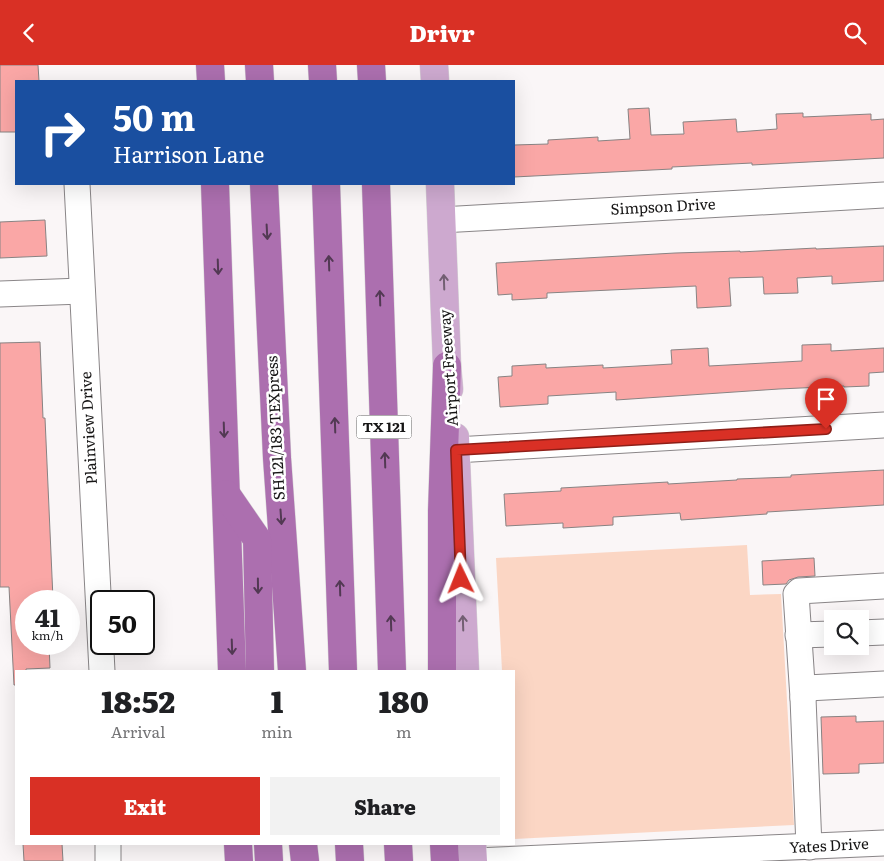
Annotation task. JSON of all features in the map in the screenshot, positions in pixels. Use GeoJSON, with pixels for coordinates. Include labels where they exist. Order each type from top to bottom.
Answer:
{"type":"FeatureCollection","features":[{"type":"Feature","properties":{"kind":"highway"},"geometry":{"type":"LineString","coordinates":[[210,65],[211,80]]}},
{"type":"Feature","properties":{"kind":"highway"},"geometry":{"type":"LineString","coordinates":[[322,65],[323,80]]}},
{"type":"Feature","properties":{"kind":"highway"},"geometry":{"type":"LineString","coordinates":[[215,185],[232,670]]}},
{"type":"Feature","properties":{"kind":"highway","name":"SH 121/183 TEXpress"},"geometry":{"type":"LineString","coordinates":[[264,185],[277,458],[292,670]]}},
{"type":"Feature","properties":{"kind":"highway"},"geometry":{"type":"LineString","coordinates":[[326,185],[343,670]]}},
{"type":"Feature","properties":{"kind":"highway","name":"TX 121"},"geometry":{"type":"LineString","coordinates":[[376,185],[392,670]]}},
{"type":"Feature","properties":{"kind":"highway"},"geometry":{"type":"LineString","coordinates":[[442,670],[442,511],[447,365]]}},
{"type":"Feature","properties":{"kind":"highway"},"geometry":{"type":"LineString","coordinates":[[226,494],[257,539],[260,670]]}},
{"type":"Feature","properties":{"kind":"highway"},"geometry":{"type":"LineString","coordinates":[[238,845],[239,861]]}},
{"type":"Feature","properties":{"kind":"highway"},"geometry":{"type":"LineString","coordinates":[[268,845],[269,861]]}},
{"type":"Feature","properties":{"kind":"highway"},"geometry":{"type":"LineString","coordinates":[[303,845],[304,861]]}},
{"type":"Feature","properties":{"kind":"highway"},"geometry":{"type":"LineString","coordinates":[[349,845],[350,861]]}},
{"type":"Feature","properties":{"kind":"highway"},"geometry":{"type":"LineString","coordinates":[[398,845],[399,861]]}},
{"type":"Feature","properties":{"kind":"highway"},"geometry":{"type":"LineString","coordinates":[[444,845],[445,861]]}},
{"type":"Feature","properties":{"kind":"main road"},"geometry":{"type":"LineString","coordinates":[[434,65],[435,80]]}},
{"type":"Feature","properties":{"kind":"main road","name":"Airport Freeway"},"geometry":{"type":"LineString","coordinates":[[440,185],[447,365],[456,450],[465,670]]}},
{"type":"Feature","properties":{"kind":"main road"},"geometry":{"type":"LineString","coordinates":[[472,845],[473,861]]}},
{"type":"Feature","properties":{"kind":"street","name":"Plainview Drive"},"geometry":{"type":"LineString","coordinates":[[77,185],[102,670]]}},
{"type":"Feature","properties":{"kind":"street","name":"Simpson Drive"},"geometry":{"type":"LineString","coordinates":[[441,220],[884,195]]}},
{"type":"Feature","properties":{"kind":"street"},"geometry":{"type":"LineString","coordinates":[[0,294],[82,291]]}},
{"type":"Feature","properties":{"kind":"street"},"geometry":{"type":"LineString","coordinates":[[456,450],[884,425]]}},
{"type":"Feature","properties":{"kind":"street"},"geometry":{"type":"LineString","coordinates":[[810,847],[796,594],[799,591],[884,585]]}},
{"type":"Feature","properties":{"kind":"street"},"geometry":{"type":"LineString","coordinates":[[869,633],[884,633]]}},
{"type":"Feature","properties":{"kind":"street"},"geometry":{"type":"LineString","coordinates":[[798,635],[824,634]]}},
{"type":"Feature","properties":{"kind":"street"},"geometry":{"type":"LineString","coordinates":[[803,698],[807,688],[884,684]]}},
{"type":"Feature","properties":{"kind":"street","name":"Yates Drive"},"geometry":{"type":"LineString","coordinates":[[473,861],[691,856],[884,843]]}},
{"type":"Feature","properties":{"kind":"street"},"geometry":{"type":"LineString","coordinates":[[108,845],[108,861]]}},
{"type":"Feature","properties":{"kind":"shaded area"},"geometry":{"type":"Polygon","coordinates":[[[747,545],[750,595],[781,594],[794,825],[515,839],[515,670],[502,670],[496,558],[747,545]]]}},
{"type":"Feature","properties":{"kind":"building"},"geometry":{"type":"Polygon","coordinates":[[[0,65],[38,65],[39,80],[15,80],[15,132],[0,132],[0,65]]]}},
{"type":"Feature","properties":{"kind":"building"},"geometry":{"type":"Polygon","coordinates":[[[649,108],[651,135],[684,134],[683,122],[736,119],[737,132],[777,129],[776,114],[803,113],[803,117],[871,114],[871,120],[884,119],[884,158],[672,167],[672,169],[515,177],[515,145],[548,144],[548,140],[598,137],[598,141],[630,139],[628,109],[649,108]]]}},
{"type":"Feature","properties":{"kind":"building"},"geometry":{"type":"Polygon","coordinates":[[[45,220],[47,256],[0,258],[0,222],[45,220]]]}},
{"type":"Feature","properties":{"kind":"building"},"geometry":{"type":"Polygon","coordinates":[[[884,246],[884,281],[832,284],[832,276],[797,278],[798,293],[764,294],[763,277],[729,278],[731,306],[697,308],[696,286],[547,293],[547,298],[512,300],[512,294],[498,295],[496,263],[675,253],[884,246]]]}},
{"type":"Feature","properties":{"kind":"building"},"geometry":{"type":"Polygon","coordinates":[[[40,342],[53,590],[15,590],[15,655],[49,655],[50,668],[15,670],[15,685],[9,587],[0,587],[0,343],[40,342]]]}},
{"type":"Feature","properties":{"kind":"building"},"geometry":{"type":"Polygon","coordinates":[[[831,344],[831,351],[884,348],[884,372],[869,373],[869,386],[779,389],[616,400],[616,392],[548,396],[548,404],[500,407],[498,377],[512,376],[512,366],[546,364],[546,368],[603,365],[603,368],[672,364],[671,350],[708,348],[709,366],[802,361],[802,345],[831,344]]]}},
{"type":"Feature","properties":{"kind":"building"},"geometry":{"type":"Polygon","coordinates":[[[884,470],[884,505],[767,512],[767,514],[681,520],[680,513],[613,517],[613,525],[563,528],[563,523],[506,526],[504,494],[561,491],[561,488],[668,482],[668,484],[884,470]]]}},
{"type":"Feature","properties":{"kind":"building"},"geometry":{"type":"Polygon","coordinates":[[[814,558],[815,576],[798,577],[789,580],[786,584],[763,585],[762,561],[814,558]]]}},
{"type":"Feature","properties":{"kind":"building"},"geometry":{"type":"Polygon","coordinates":[[[856,716],[856,722],[884,721],[884,763],[859,764],[859,773],[823,774],[821,717],[856,716]]]}},
{"type":"Feature","properties":{"kind":"building"},"geometry":{"type":"Polygon","coordinates":[[[23,845],[62,845],[63,861],[24,861],[23,845]]]}},
{"type":"Feature","properties":{"kind":"route"},"geometry":{"type":"LineString","coordinates":[[461,579],[456,450],[826,429]]}}]}
